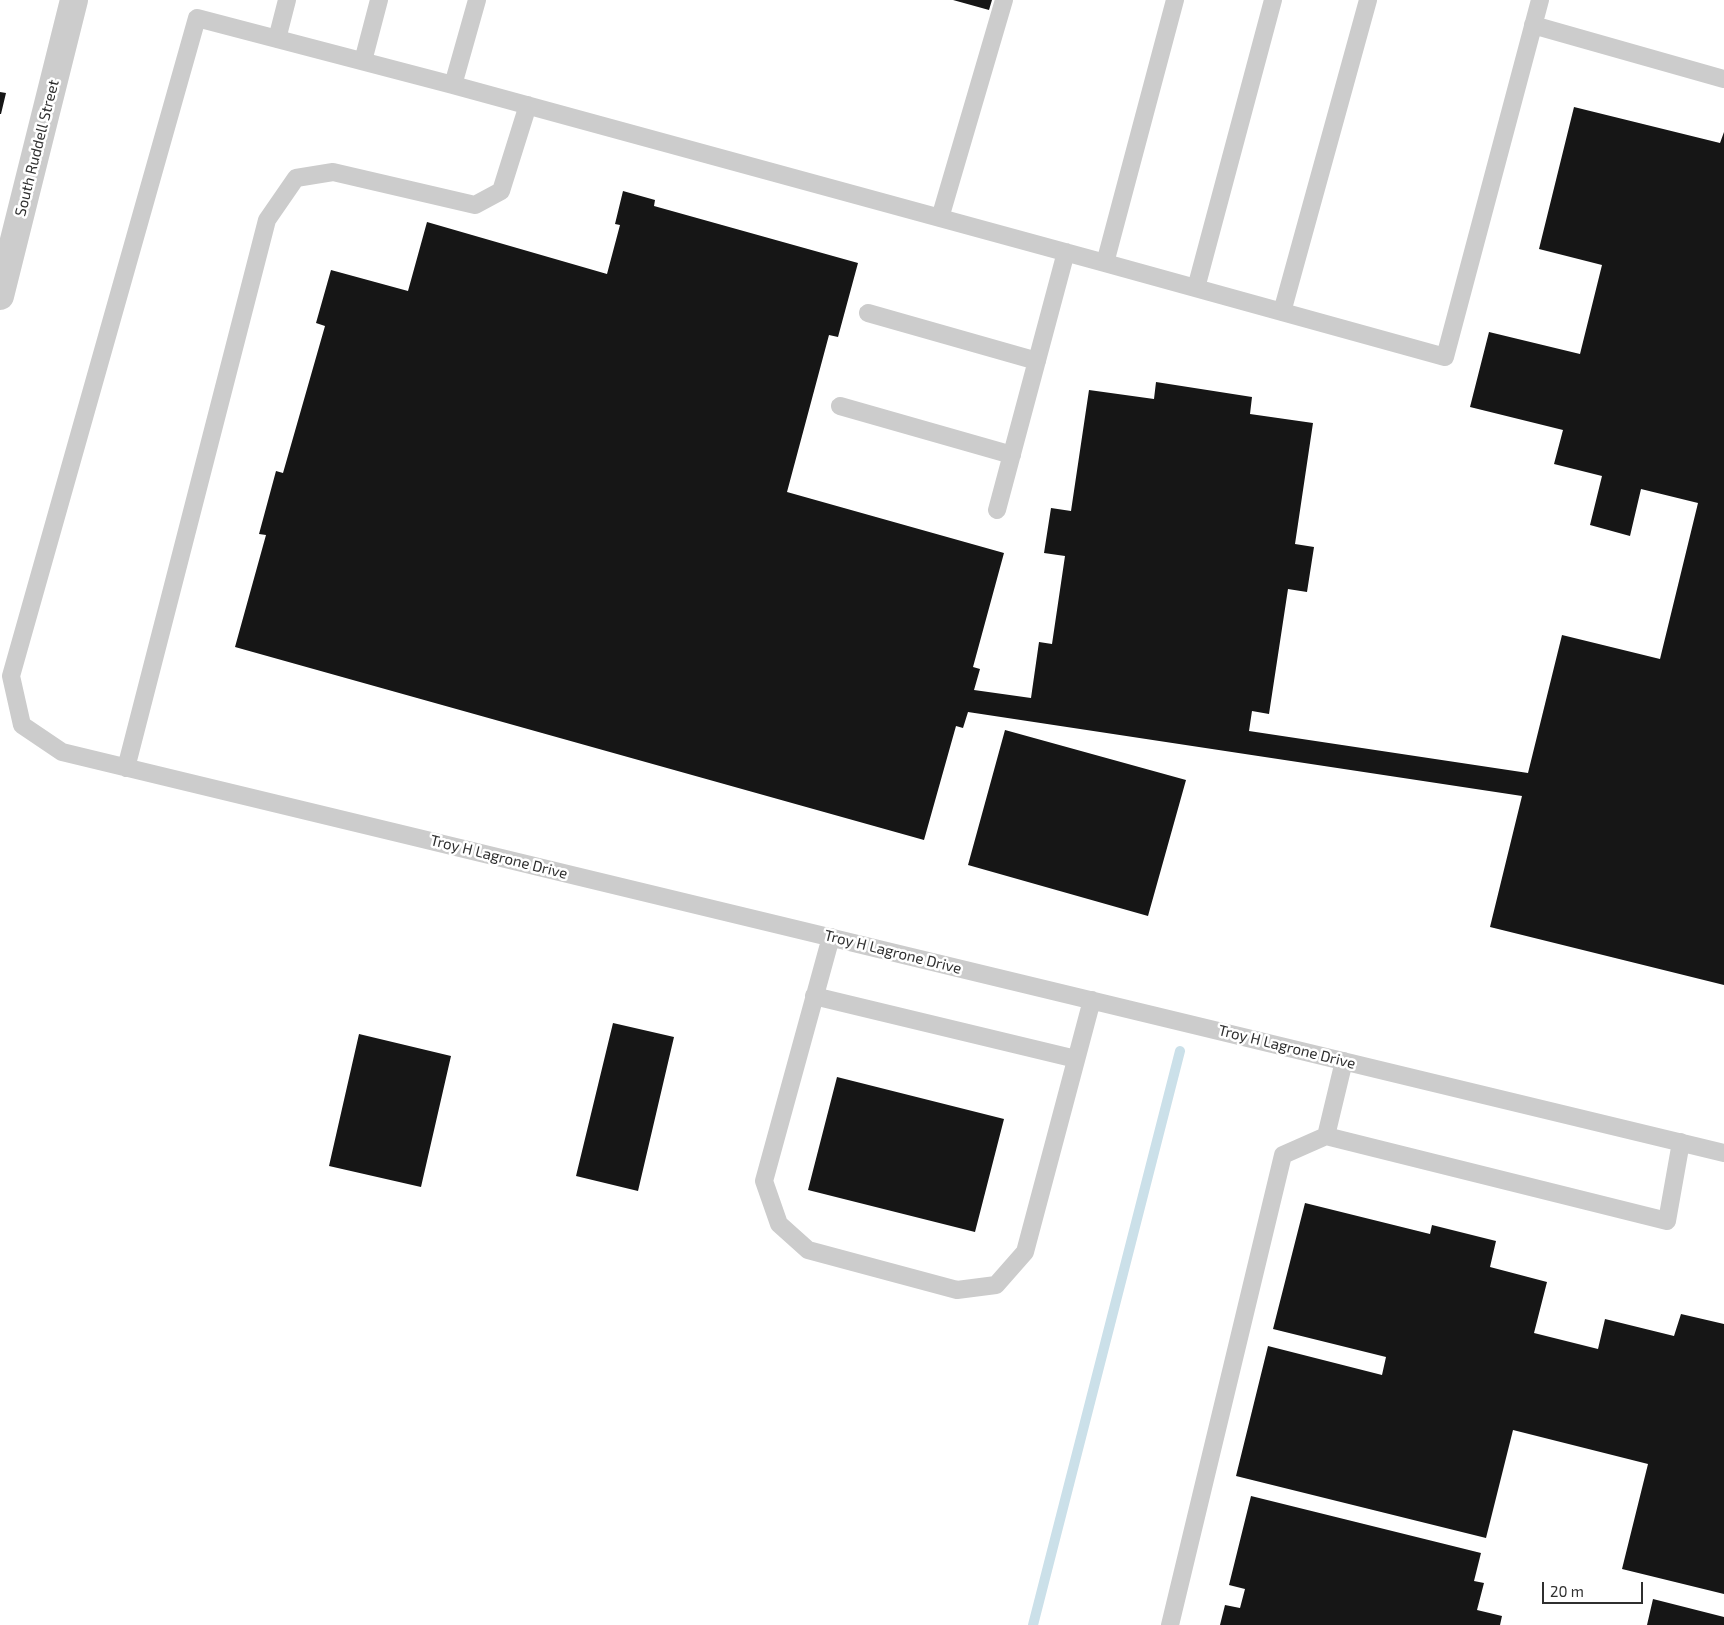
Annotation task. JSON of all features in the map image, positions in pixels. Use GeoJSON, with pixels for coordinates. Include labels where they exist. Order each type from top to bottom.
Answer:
{"type":"FeatureCollection","features":[{"type":"Feature","properties":{"kind":"street","name":"South Ruddell Street"},"geometry":{"type":"LineString","coordinates":[[0,296],[74,0]]}},
{"type":"Feature","properties":{"kind":"lane"},"geometry":{"type":"LineString","coordinates":[[287,0],[277,39],[528,105],[1445,357],[1540,0]]}},
{"type":"Feature","properties":{"kind":"lane"},"geometry":{"type":"LineString","coordinates":[[363,61],[379,0]]}},
{"type":"Feature","properties":{"kind":"lane"},"geometry":{"type":"LineString","coordinates":[[453,85],[477,0]]}},
{"type":"Feature","properties":{"kind":"lane"},"geometry":{"type":"LineString","coordinates":[[940,218],[1004,0]]}},
{"type":"Feature","properties":{"kind":"lane"},"geometry":{"type":"LineString","coordinates":[[1105,263],[1175,0]]}},
{"type":"Feature","properties":{"kind":"lane"},"geometry":{"type":"LineString","coordinates":[[1196,288],[1273,0]]}},
{"type":"Feature","properties":{"kind":"lane"},"geometry":{"type":"LineString","coordinates":[[1282,312],[1368,0]]}},
{"type":"Feature","properties":{"kind":"lane","name":"Troy H Lagrone Drive"},"geometry":{"type":"LineString","coordinates":[[277,39],[197,18],[11,676],[22,725],[62,752],[1724,1153]]}},
{"type":"Feature","properties":{"kind":"lane"},"geometry":{"type":"LineString","coordinates":[[1533,26],[1724,79]]}},
{"type":"Feature","properties":{"kind":"lane"},"geometry":{"type":"LineString","coordinates":[[126,768],[267,220],[296,178],[333,172],[475,205],[501,191],[528,105]]}},
{"type":"Feature","properties":{"kind":"lane"},"geometry":{"type":"LineString","coordinates":[[997,510],[1066,252]]}},
{"type":"Feature","properties":{"kind":"lane"},"geometry":{"type":"LineString","coordinates":[[868,313],[1036,361]]}},
{"type":"Feature","properties":{"kind":"lane"},"geometry":{"type":"LineString","coordinates":[[840,406],[1012,455]]}},
{"type":"Feature","properties":{"kind":"lane"},"geometry":{"type":"LineString","coordinates":[[830,937],[764,1181],[779,1224],[808,1250],[957,1290],[996,1286],[1025,1252],[1092,1000]]}},
{"type":"Feature","properties":{"kind":"lane"},"geometry":{"type":"LineString","coordinates":[[814,996],[1076,1059]]}},
{"type":"Feature","properties":{"kind":"lane"},"geometry":{"type":"LineString","coordinates":[[1326,1136],[1344,1061]]}},
{"type":"Feature","properties":{"kind":"lane"},"geometry":{"type":"LineString","coordinates":[[1170,1625],[1283,1155],[1326,1136],[1667,1221],[1681,1142]]}},
{"type":"Feature","properties":{"kind":"building"},"geometry":{"type":"Polygon","coordinates":[[[953,0],[992,0],[989,10],[953,0]]]}},
{"type":"Feature","properties":{"kind":"building"},"geometry":{"type":"Polygon","coordinates":[[[0,92],[6,93],[1,114],[0,114],[0,92]]]}},
{"type":"Feature","properties":{"kind":"building"},"geometry":{"type":"Polygon","coordinates":[[[1574,107],[1720,143],[1724,132],[1724,985],[1490,927],[1522,796],[968,712],[963,728],[956,726],[924,840],[235,647],[266,535],[259,534],[276,471],[283,473],[325,326],[316,323],[331,270],[408,291],[427,222],[607,274],[620,225],[615,224],[623,191],[655,200],[654,206],[858,263],[838,337],[829,335],[787,492],[1004,553],[973,667],[980,669],[974,690],[1031,698],[1039,642],[1052,644],[1065,556],[1044,553],[1051,508],[1071,511],[1089,390],[1154,399],[1156,382],[1252,397],[1250,414],[1313,423],[1295,544],[1314,547],[1307,592],[1288,589],[1269,714],[1252,711],[1249,731],[1528,773],[1562,635],[1660,659],[1698,503],[1641,489],[1630,536],[1590,525],[1602,476],[1554,464],[1563,430],[1470,407],[1489,332],[1580,354],[1602,265],[1539,249],[1574,107]]]}},
{"type":"Feature","properties":{"kind":"building"},"geometry":{"type":"Polygon","coordinates":[[[1005,730],[1186,780],[1148,916],[968,865],[1005,730]]]}},
{"type":"Feature","properties":{"kind":"building"},"geometry":{"type":"Polygon","coordinates":[[[613,1023],[674,1037],[638,1191],[576,1176],[613,1023]]]}},
{"type":"Feature","properties":{"kind":"building"},"geometry":{"type":"Polygon","coordinates":[[[359,1034],[451,1056],[421,1187],[329,1166],[359,1034]]]}},
{"type":"Feature","properties":{"kind":"building"},"geometry":{"type":"Polygon","coordinates":[[[837,1077],[1004,1119],[975,1232],[808,1190],[837,1077]]]}},
{"type":"Feature","properties":{"kind":"building"},"geometry":{"type":"Polygon","coordinates":[[[1305,1203],[1430,1234],[1432,1225],[1496,1241],[1490,1267],[1547,1282],[1534,1333],[1598,1349],[1605,1319],[1674,1336],[1681,1314],[1724,1324],[1724,1594],[1622,1569],[1648,1464],[1513,1430],[1486,1538],[1236,1476],[1268,1346],[1382,1375],[1386,1357],[1273,1329],[1305,1203]]]}},
{"type":"Feature","properties":{"kind":"building"},"geometry":{"type":"Polygon","coordinates":[[[1251,1496],[1481,1553],[1474,1581],[1484,1583],[1477,1610],[1502,1616],[1500,1625],[1220,1625],[1225,1605],[1240,1608],[1245,1589],[1229,1585],[1251,1496]]]}},
{"type":"Feature","properties":{"kind":"building"},"geometry":{"type":"Polygon","coordinates":[[[1653,1599],[1724,1617],[1724,1625],[1647,1625],[1653,1599]]]}},
{"type":"Feature","properties":{"kind":"waterway"},"geometry":{"type":"LineString","coordinates":[[1033,1625],[1180,1051]]}}]}
